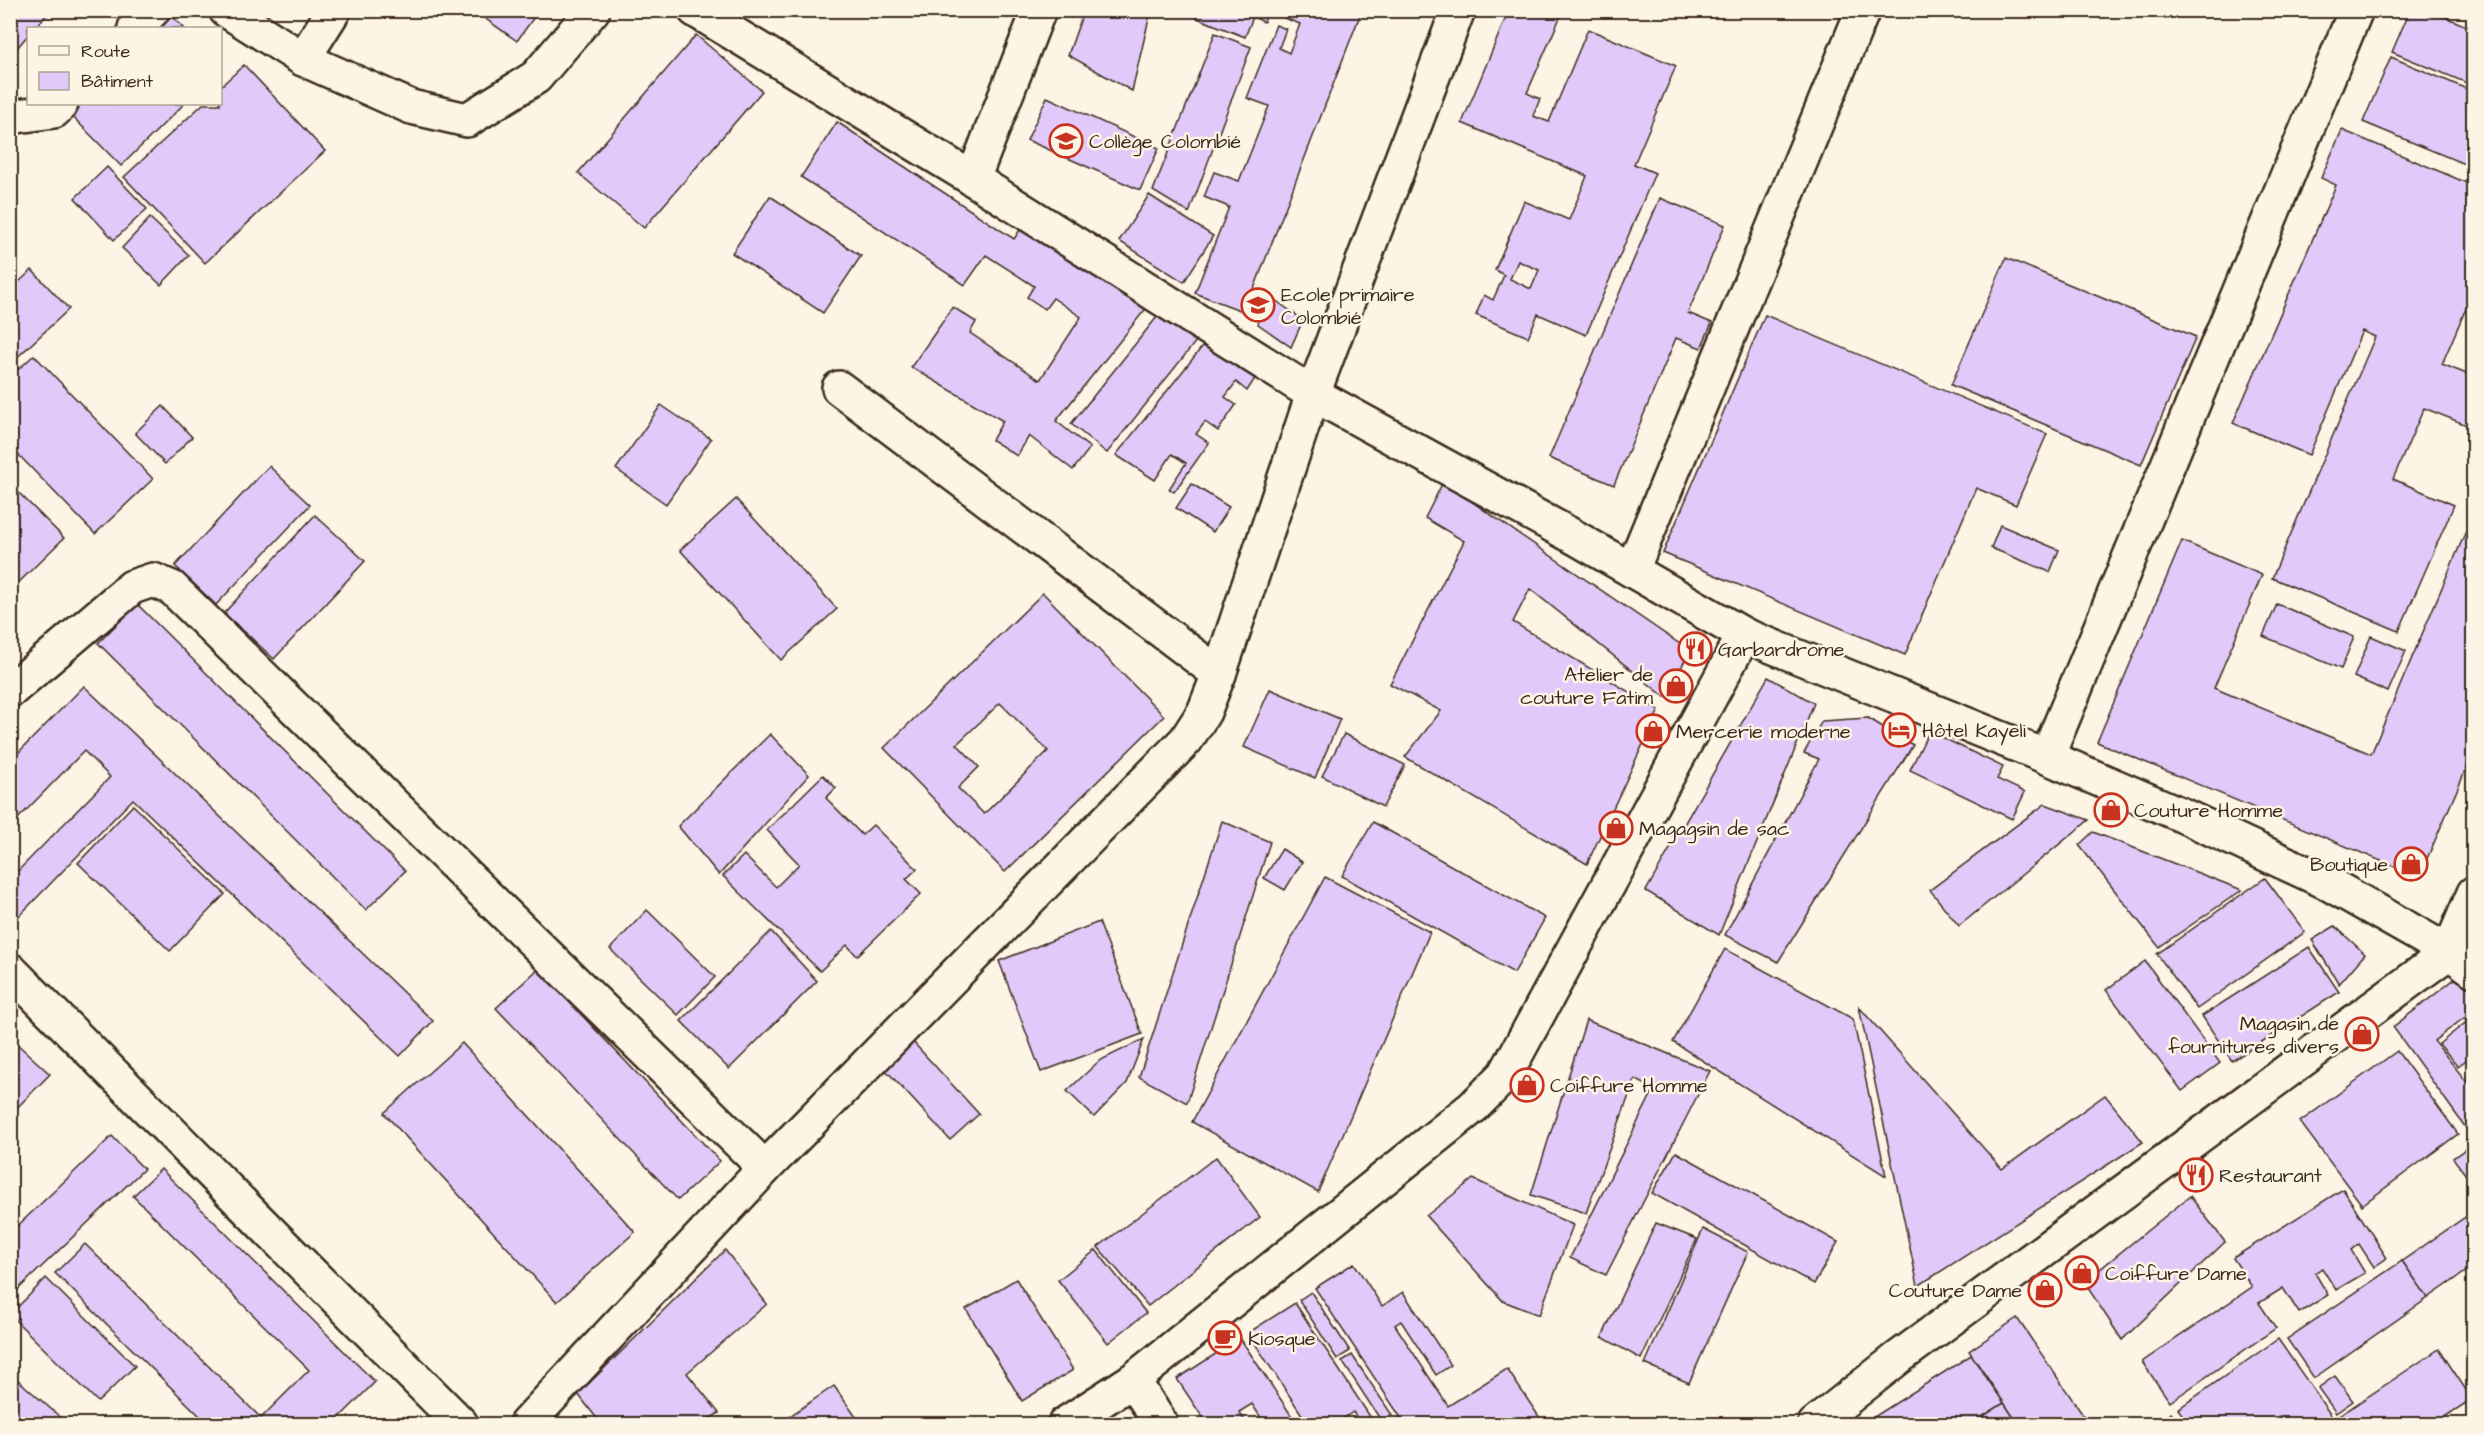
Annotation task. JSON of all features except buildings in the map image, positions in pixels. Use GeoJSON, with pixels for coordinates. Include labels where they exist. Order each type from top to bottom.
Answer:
{"type":"FeatureCollection","features":[{"type":"Feature","properties":{"kind":"street"},"geometry":{"type":"LineString","coordinates":[[136,27],[153,10]]}},
{"type":"Feature","properties":{"kind":"street"},"geometry":{"type":"LineString","coordinates":[[226,10],[303,59],[411,108],[467,120],[536,77],[593,10]]}},
{"type":"Feature","properties":{"kind":"street"},"geometry":{"type":"LineString","coordinates":[[303,59],[334,10]]}},
{"type":"Feature","properties":{"kind":"street"},"geometry":{"type":"LineString","coordinates":[[695,10],[973,179],[1313,394],[1744,634],[2047,757],[2184,816],[2324,881],[2461,961]]}},
{"type":"Feature","properties":{"kind":"street"},"geometry":{"type":"LineString","coordinates":[[973,179],[1039,10]]}},
{"type":"Feature","properties":{"kind":"street"},"geometry":{"type":"LineString","coordinates":[[526,1425],[765,1168],[1186,740],[1204,712],[1219,675],[1313,394],[1458,10]]}},
{"type":"Feature","properties":{"kind":"street"},"geometry":{"type":"LineString","coordinates":[[1632,570],[1863,10]]}},
{"type":"Feature","properties":{"kind":"street"},"geometry":{"type":"LineString","coordinates":[[2047,757],[2355,10]]}},
{"type":"Feature","properties":{"kind":"street"},"geometry":{"type":"LineString","coordinates":[[10,117],[54,111],[61,105]]}},
{"type":"Feature","properties":{"kind":"street"},"geometry":{"type":"LineString","coordinates":[[839,388],[1219,675]]}},
{"type":"Feature","properties":{"kind":"street"},"geometry":{"type":"LineString","coordinates":[[10,691],[132,586],[153,580],[172,588],[765,1168]]}},
{"type":"Feature","properties":{"kind":"street"},"geometry":{"type":"LineString","coordinates":[[1065,1425],[1133,1380],[1473,1107],[1505,1075],[1744,634]]}},
{"type":"Feature","properties":{"kind":"street"},"geometry":{"type":"LineString","coordinates":[[1815,1425],[1898,1358],[2461,961],[2474,893]]}},
{"type":"Feature","properties":{"kind":"street"},"geometry":{"type":"LineString","coordinates":[[10,970],[461,1425]]}},
{"type":"Feature","properties":{"kind":"street"},"geometry":{"type":"LineString","coordinates":[[1133,1380],[1161,1425]]}},
{"type":"Feature","properties":{"kind":"place","name":"Collège Colombié"},"geometry":{"type":"Point","coordinates":[1066,141]}},
{"type":"Feature","properties":{"kind":"place","name":"Ecole primaire Colombié"},"geometry":{"type":"Point","coordinates":[1258,305]}},
{"type":"Feature","properties":{"kind":"place","name":"Garbardrome"},"geometry":{"type":"Point","coordinates":[1695,649]}},
{"type":"Feature","properties":{"kind":"place","name":"Atelier de couture Fatim"},"geometry":{"type":"Point","coordinates":[1676,686]}},
{"type":"Feature","properties":{"kind":"place","name":"Hôtel Kayeli"},"geometry":{"type":"Point","coordinates":[1899,730]}},
{"type":"Feature","properties":{"kind":"place","name":"Mercerie moderne"},"geometry":{"type":"Point","coordinates":[1653,731]}},
{"type":"Feature","properties":{"kind":"place","name":"Couture Homme"},"geometry":{"type":"Point","coordinates":[2111,810]}},
{"type":"Feature","properties":{"kind":"place","name":"Magagsin de sac"},"geometry":{"type":"Point","coordinates":[1616,828]}},
{"type":"Feature","properties":{"kind":"place","name":"Boutique"},"geometry":{"type":"Point","coordinates":[2411,864]}},
{"type":"Feature","properties":{"kind":"place","name":"Magasin de fournitures divers"},"geometry":{"type":"Point","coordinates":[2362,1034]}},
{"type":"Feature","properties":{"kind":"place","name":"Coiffure Homme"},"geometry":{"type":"Point","coordinates":[1527,1085]}},
{"type":"Feature","properties":{"kind":"place","name":"Restaurant"},"geometry":{"type":"Point","coordinates":[2196,1175]}},
{"type":"Feature","properties":{"kind":"place","name":"Coiffure Dame"},"geometry":{"type":"Point","coordinates":[2082,1273]}},
{"type":"Feature","properties":{"kind":"place","name":"Couture Dame"},"geometry":{"type":"Point","coordinates":[2045,1290]}},
{"type":"Feature","properties":{"kind":"place","name":"Kiosque"},"geometry":{"type":"Point","coordinates":[1225,1338]}}]}
